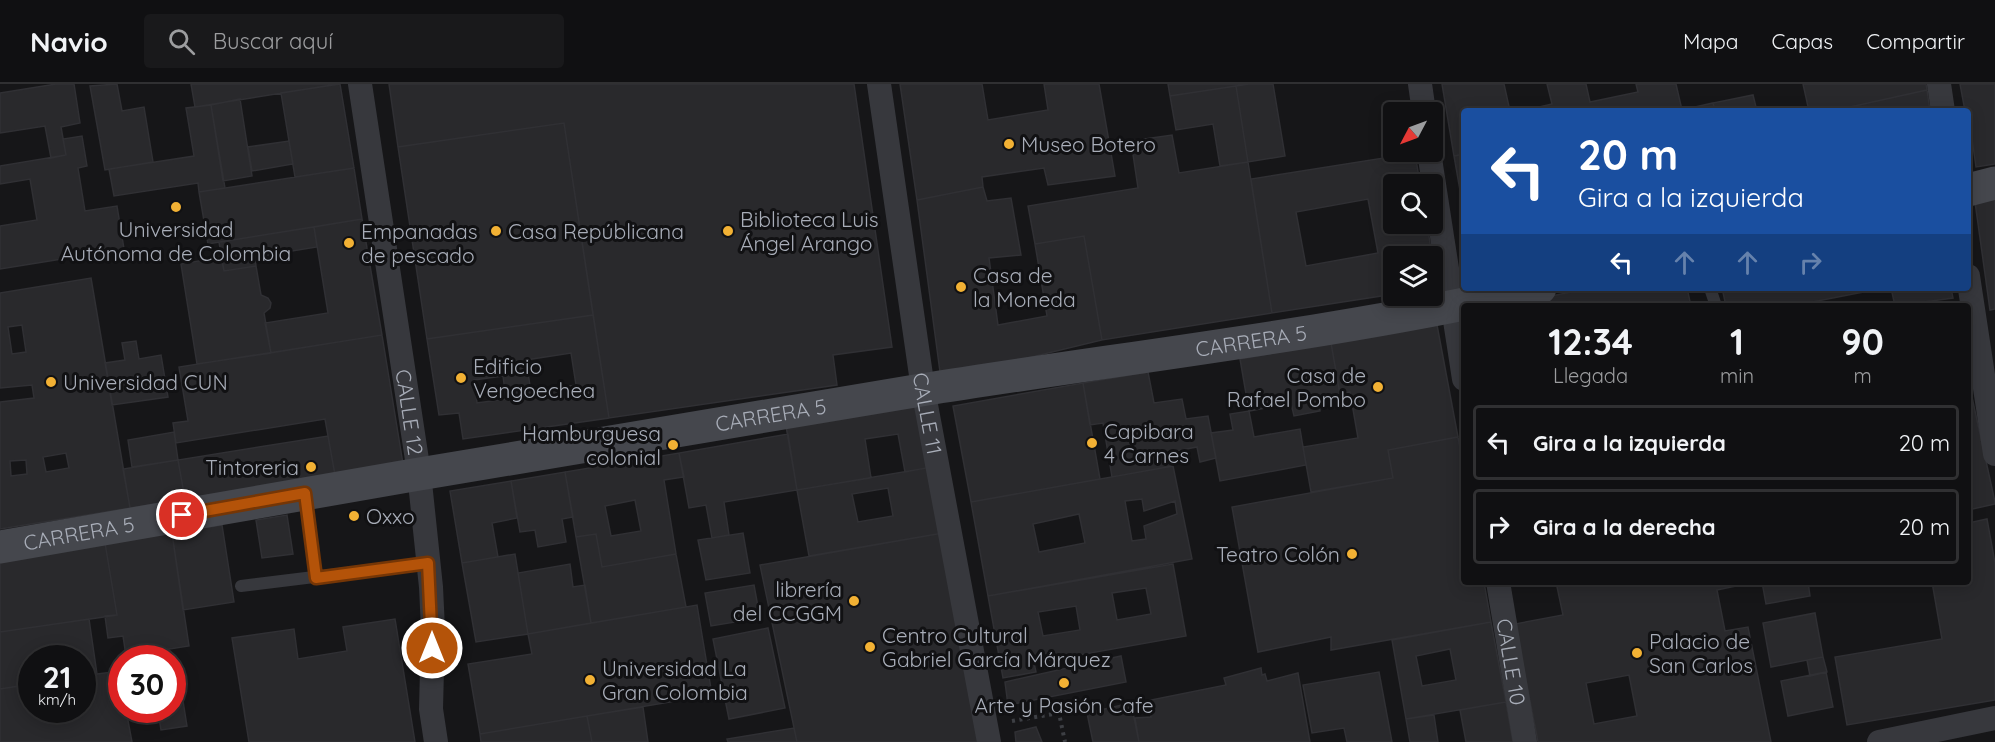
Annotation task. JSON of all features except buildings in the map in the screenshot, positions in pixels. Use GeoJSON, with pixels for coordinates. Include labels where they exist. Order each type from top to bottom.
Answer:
{"type":"FeatureCollection","features":[{"type":"Feature","properties":{"kind":"street","name":"CALLE 12"},"geometry":{"type":"LineString","coordinates":[[360,84],[419,473],[433,629],[431,709],[436,742]]}},
{"type":"Feature","properties":{"kind":"street","name":"CALLE 11"},"geometry":{"type":"LineString","coordinates":[[879,84],[924,389],[988,734]]}},
{"type":"Feature","properties":{"kind":"street"},"geometry":{"type":"LineString","coordinates":[[1420,84],[1423,102]]}},
{"type":"Feature","properties":{"kind":"street"},"geometry":{"type":"LineString","coordinates":[[1939,84],[1943,108]]}},
{"type":"Feature","properties":{"kind":"street"},"geometry":{"type":"LineString","coordinates":[[1431,162],[1461,361]]}},
{"type":"Feature","properties":{"kind":"street"},"geometry":{"type":"LineString","coordinates":[[1971,189],[1995,183]]}},
{"type":"Feature","properties":{"kind":"street","name":"CARRERA 5"},"geometry":{"type":"LineString","coordinates":[[1474,303],[1527,291]]}},
{"type":"Feature","properties":{"kind":"street"},"geometry":{"type":"LineString","coordinates":[[1970,291],[1995,454]]}},
{"type":"Feature","properties":{"kind":"street","name":"CARRERA 5"},"geometry":{"type":"LineString","coordinates":[[0,547],[419,473],[924,389],[1461,306]]}},
{"type":"Feature","properties":{"kind":"street","name":"CALLE 10"},"geometry":{"type":"LineString","coordinates":[[1499,585],[1525,742]]}},
{"type":"Feature","properties":{"kind":"street"},"geometry":{"type":"LineString","coordinates":[[1879,742],[1995,718]]}},
{"type":"Feature","properties":{"kind":"lane"},"geometry":{"type":"LineString","coordinates":[[305,493],[316,578]]}},
{"type":"Feature","properties":{"kind":"lane"},"geometry":{"type":"LineString","coordinates":[[241,586],[428,563]]}},
{"type":"Feature","properties":{"kind":"path"},"geometry":{"type":"LineString","coordinates":[[988,734],[1059,713],[1065,742]]}},
{"type":"Feature","properties":{"kind":"place","name":"Museo Botero"},"geometry":{"type":"Point","coordinates":[1009,144]}},
{"type":"Feature","properties":{"kind":"place","name":"Universidad Autónoma de Colombia"},"geometry":{"type":"Point","coordinates":[176,207]}},
{"type":"Feature","properties":{"kind":"place","name":"Casa Repúblicana"},"geometry":{"type":"Point","coordinates":[496,231]}},
{"type":"Feature","properties":{"kind":"place","name":"Biblioteca Luis Ángel Arango"},"geometry":{"type":"Point","coordinates":[728,231]}},
{"type":"Feature","properties":{"kind":"place","name":"Empanadas de pescado"},"geometry":{"type":"Point","coordinates":[349,243]}},
{"type":"Feature","properties":{"kind":"place","name":"Casa de la Moneda"},"geometry":{"type":"Point","coordinates":[961,287]}},
{"type":"Feature","properties":{"kind":"place","name":"Edificio Vengoechea"},"geometry":{"type":"Point","coordinates":[461,378]}},
{"type":"Feature","properties":{"kind":"place","name":"Universidad CUN"},"geometry":{"type":"Point","coordinates":[51,382]}},
{"type":"Feature","properties":{"kind":"place","name":"Casa de Rafael Pombo"},"geometry":{"type":"Point","coordinates":[1378,387]}},
{"type":"Feature","properties":{"kind":"place","name":"Capibara 4 Carnes"},"geometry":{"type":"Point","coordinates":[1092,443]}},
{"type":"Feature","properties":{"kind":"place","name":"Hamburguesa colonial"},"geometry":{"type":"Point","coordinates":[673,445]}},
{"type":"Feature","properties":{"kind":"place","name":"Tintoreria"},"geometry":{"type":"Point","coordinates":[311,467]}},
{"type":"Feature","properties":{"kind":"place","name":"Oxxo"},"geometry":{"type":"Point","coordinates":[354,516]}},
{"type":"Feature","properties":{"kind":"place","name":"Teatro Colón"},"geometry":{"type":"Point","coordinates":[1352,554]}},
{"type":"Feature","properties":{"kind":"place","name":"librería del CCGGM"},"geometry":{"type":"Point","coordinates":[854,601]}},
{"type":"Feature","properties":{"kind":"place","name":"Centro Cultural Gabriel García Márquez"},"geometry":{"type":"Point","coordinates":[870,647]}},
{"type":"Feature","properties":{"kind":"place","name":"Palacio de San Carlos"},"geometry":{"type":"Point","coordinates":[1637,653]}},
{"type":"Feature","properties":{"kind":"place","name":"Universidad La Gran Colombia"},"geometry":{"type":"Point","coordinates":[590,680]}},
{"type":"Feature","properties":{"kind":"place","name":"Arte y Pasión Cafe"},"geometry":{"type":"Point","coordinates":[1064,683]}},
{"type":"Feature","properties":{"kind":"route"},"geometry":{"type":"LineString","coordinates":[[182,515],[305,493],[316,578],[428,563],[431,586],[432,648]]}}]}
